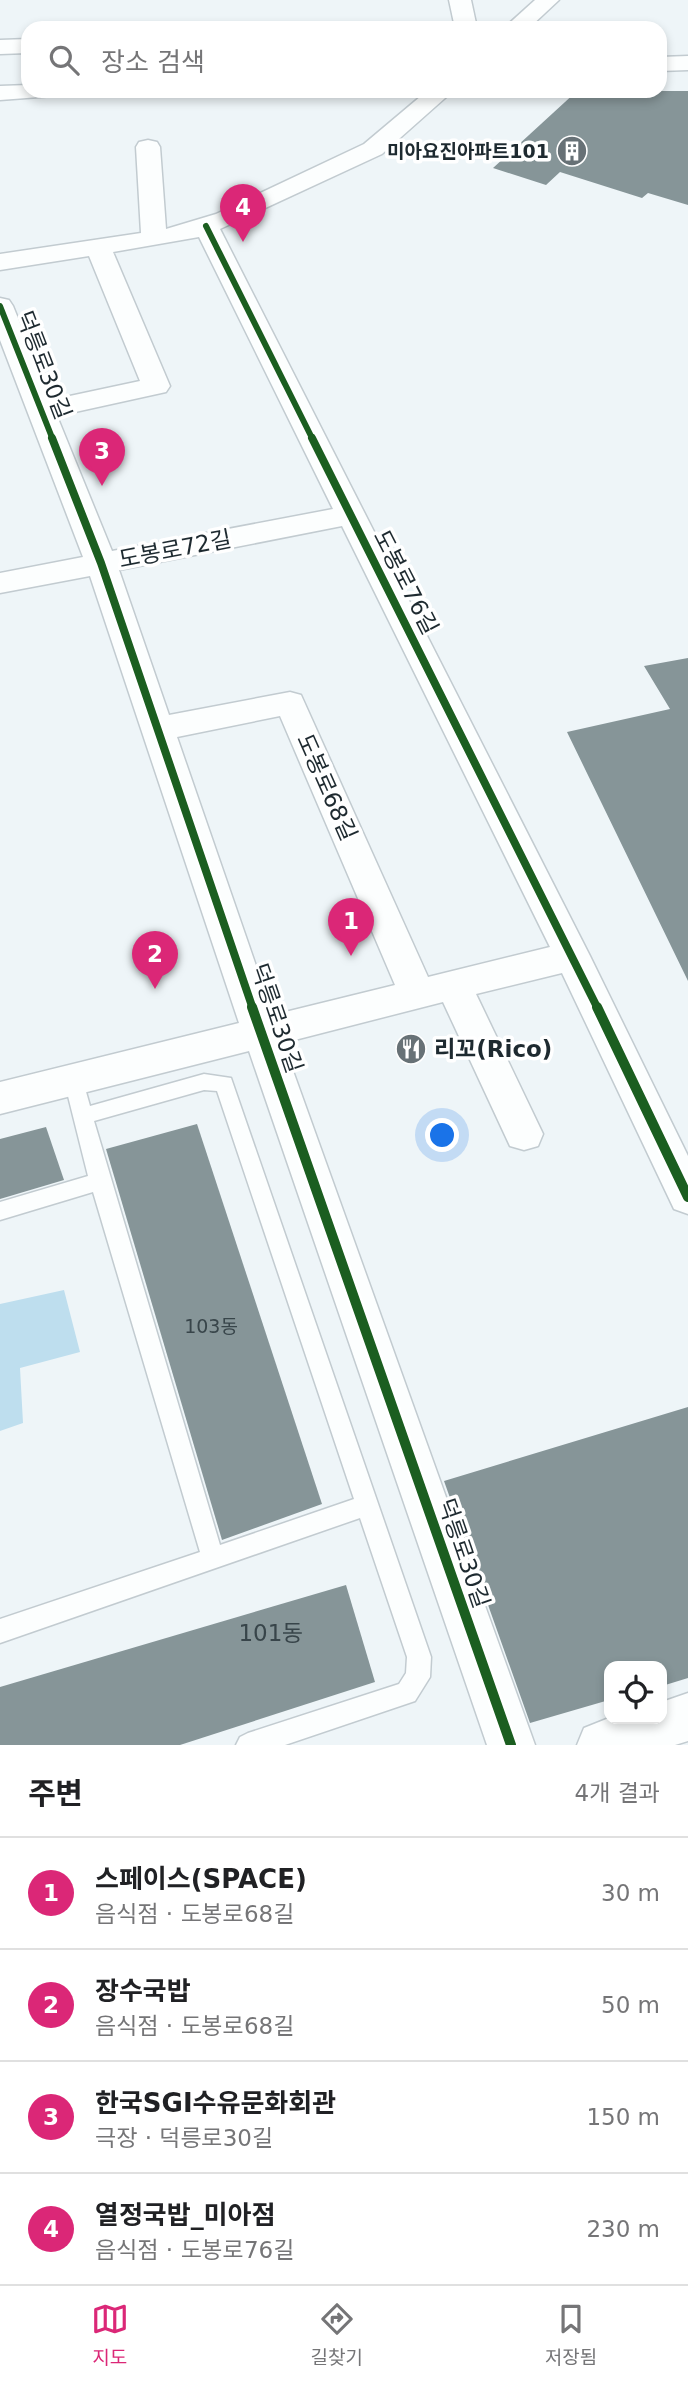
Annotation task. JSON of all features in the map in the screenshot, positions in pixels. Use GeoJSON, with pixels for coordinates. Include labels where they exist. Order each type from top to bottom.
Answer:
{"type":"FeatureCollection","features":[{"type":"Feature","properties":{"kind":"street"},"geometry":{"type":"LineString","coordinates":[[460,0],[464,21]]}},
{"type":"Feature","properties":{"kind":"street"},"geometry":{"type":"LineString","coordinates":[[523,21],[548,0]]}},
{"type":"Feature","properties":{"kind":"street"},"geometry":{"type":"LineString","coordinates":[[0,47],[21,46]]}},
{"type":"Feature","properties":{"kind":"street"},"geometry":{"type":"LineString","coordinates":[[667,64],[688,63]]}},
{"type":"Feature","properties":{"kind":"street"},"geometry":{"type":"LineString","coordinates":[[0,93],[21,92]]}},
{"type":"Feature","properties":{"kind":"street"},"geometry":{"type":"LineString","coordinates":[[0,262],[182,234],[206,226],[373,149],[432,98]]}},
{"type":"Feature","properties":{"kind":"street"},"geometry":{"type":"LineString","coordinates":[[148,147],[154,238]]}},
{"type":"Feature","properties":{"kind":"street","name":"도봉로76길"},"geometry":{"type":"LineString","coordinates":[[206,226],[572,956],[688,1197]]}},
{"type":"Feature","properties":{"kind":"street","name":"덕릉로30길"},"geometry":{"type":"LineString","coordinates":[[41,411],[156,386],[98,247]]}},
{"type":"Feature","properties":{"kind":"street","name":"덕릉로30길"},"geometry":{"type":"LineString","coordinates":[[0,306],[101,563],[261,1033],[511,1745]]}},
{"type":"Feature","properties":{"kind":"street","name":"도봉로72길"},"geometry":{"type":"LineString","coordinates":[[0,583],[351,515]]}},
{"type":"Feature","properties":{"kind":"street","name":"도봉로68길"},"geometry":{"type":"LineString","coordinates":[[158,729],[290,703],[418,995]]}},
{"type":"Feature","properties":{"kind":"street"},"geometry":{"type":"LineString","coordinates":[[0,1098],[572,956]]}},
{"type":"Feature","properties":{"kind":"street"},"geometry":{"type":"LineString","coordinates":[[454,986],[524,1134]]}},
{"type":"Feature","properties":{"kind":"street"},"geometry":{"type":"LineString","coordinates":[[601,1745],[688,1717]]}},
{"type":"Feature","properties":{"kind":"lane"},"geometry":{"type":"LineString","coordinates":[[74,1080],[100,1181],[213,1558]]}},
{"type":"Feature","properties":{"kind":"lane"},"geometry":{"type":"LineString","coordinates":[[83,1116],[204,1082],[224,1084],[419,1657],[418,1677],[407,1693],[247,1745]]}},
{"type":"Feature","properties":{"kind":"lane"},"geometry":{"type":"LineString","coordinates":[[0,1211],[100,1181]]}},
{"type":"Feature","properties":{"kind":"lane"},"geometry":{"type":"LineString","coordinates":[[0,1630],[366,1505]]}},
{"type":"Feature","properties":{"kind":"shaded area"},"geometry":{"type":"Polygon","coordinates":[[[64,1290],[80,1352],[20,1368],[23,1423],[0,1431],[0,1304],[64,1290]]]}},
{"type":"Feature","properties":{"kind":"building"},"geometry":{"type":"Polygon","coordinates":[[[667,91],[688,91],[688,205],[648,193],[642,198],[560,172],[546,185],[493,168],[569,98],[667,98],[667,91]]]}},
{"type":"Feature","properties":{"kind":"building"},"geometry":{"type":"Polygon","coordinates":[[[688,658],[688,981],[567,732],[670,709],[644,666],[688,658]]]}},
{"type":"Feature","properties":{"kind":"building"},"geometry":{"type":"Polygon","coordinates":[[[197,1124],[322,1504],[222,1540],[106,1149],[197,1124]]]}},
{"type":"Feature","properties":{"kind":"building"},"geometry":{"type":"Polygon","coordinates":[[[46,1127],[64,1180],[0,1199],[0,1139],[46,1127]]]}},
{"type":"Feature","properties":{"kind":"building"},"geometry":{"type":"Polygon","coordinates":[[[688,1407],[688,1678],[667,1684],[667,1661],[604,1661],[604,1701],[530,1723],[444,1481],[688,1407]]]}},
{"type":"Feature","properties":{"kind":"building"},"geometry":{"type":"Polygon","coordinates":[[[346,1585],[375,1682],[180,1745],[0,1745],[0,1687],[346,1585]]]}},
{"type":"Feature","properties":{"kind":"cycle path"},"geometry":{"type":"LineString","coordinates":[[206,226],[572,956],[688,1197]]}},
{"type":"Feature","properties":{"kind":"cycle path"},"geometry":{"type":"LineString","coordinates":[[0,306],[101,563],[261,1033],[511,1745]]}},
{"type":"Feature","properties":{"kind":"place","name":"미아요진아파트101"},"geometry":{"type":"Point","coordinates":[572,151]}},
{"type":"Feature","properties":{"kind":"place","name":"열정국밥_미아점"},"geometry":{"type":"Point","coordinates":[243,242]}},
{"type":"Feature","properties":{"kind":"place","name":"한국SGI수유문화회관"},"geometry":{"type":"Point","coordinates":[102,486]}},
{"type":"Feature","properties":{"kind":"place","name":"스페이스(SPACE)"},"geometry":{"type":"Point","coordinates":[351,956]}},
{"type":"Feature","properties":{"kind":"place","name":"장수국밥"},"geometry":{"type":"Point","coordinates":[155,989]}},
{"type":"Feature","properties":{"kind":"place","name":"리꼬(Rico)"},"geometry":{"type":"Point","coordinates":[411,1049]}}]}
